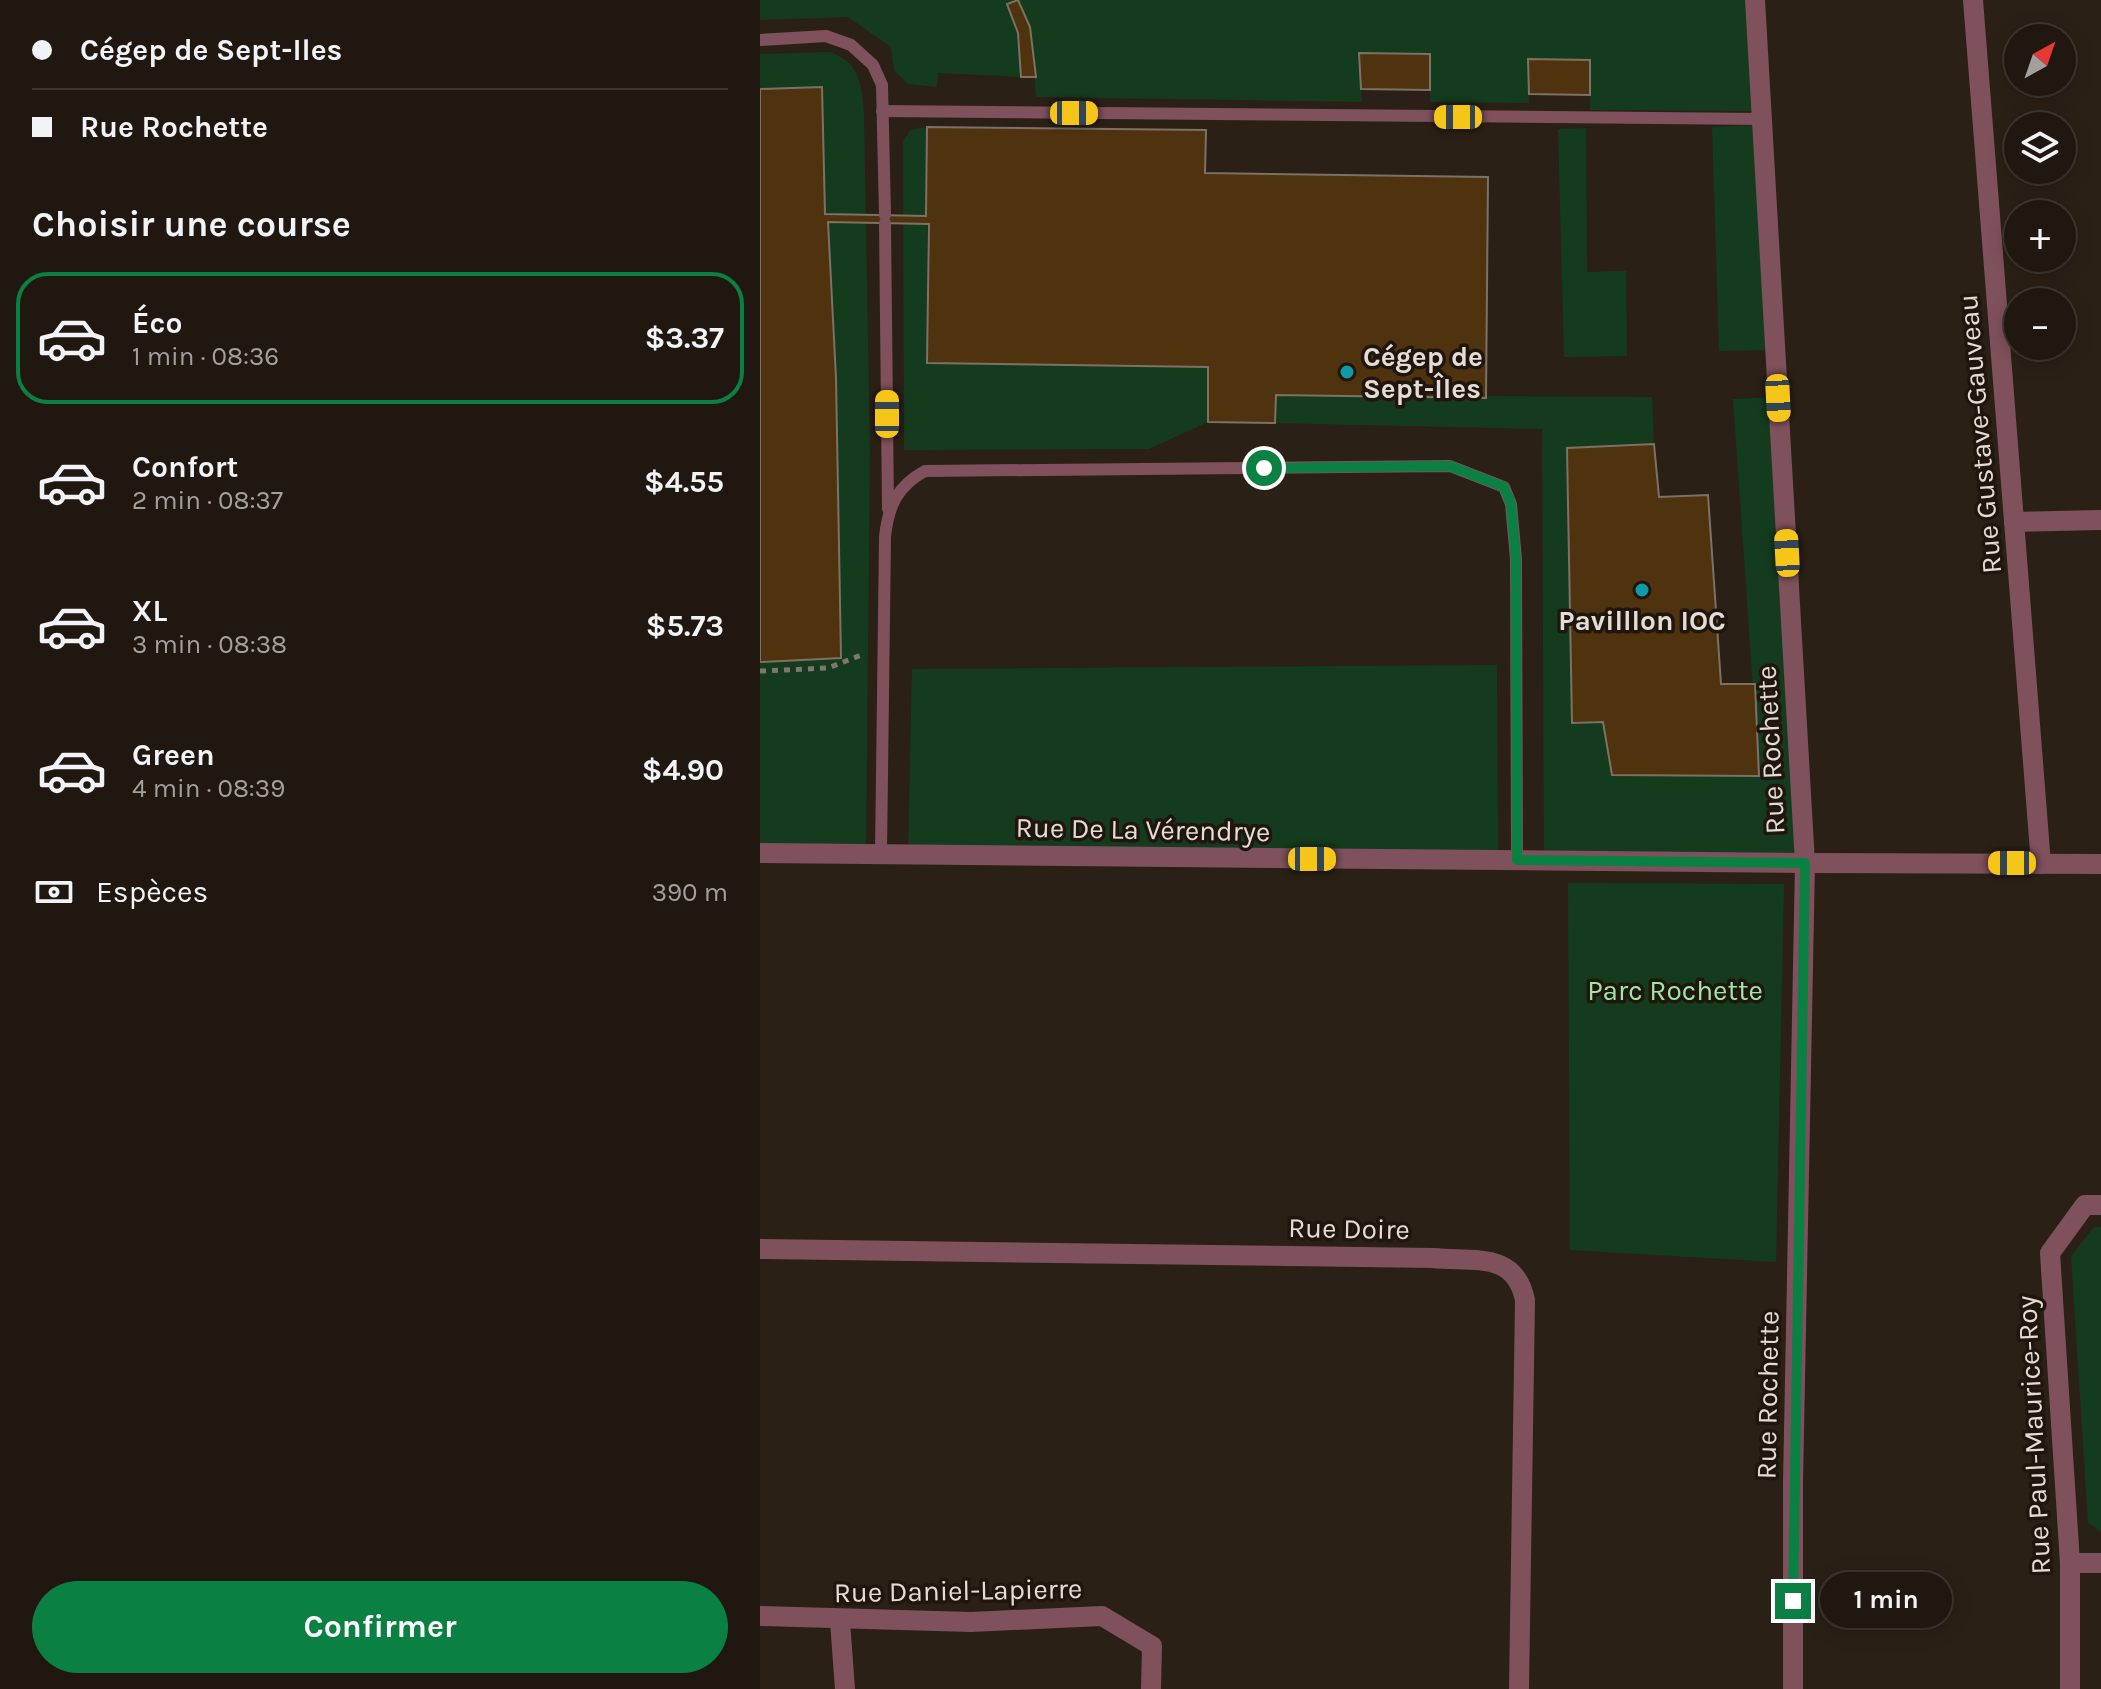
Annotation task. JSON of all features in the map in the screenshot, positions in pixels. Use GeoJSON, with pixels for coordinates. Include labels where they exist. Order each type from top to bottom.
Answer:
{"type":"FeatureCollection","features":[{"type":"Feature","properties":{"kind":"street","name":"Rue Rochette"},"geometry":{"type":"LineString","coordinates":[[1755,0],[1805,863],[1793,1483],[1793,1689]]}},
{"type":"Feature","properties":{"kind":"street","name":"Rue Gustave-Gauveau"},"geometry":{"type":"LineString","coordinates":[[1973,0],[2041,864]]}},
{"type":"Feature","properties":{"kind":"street"},"geometry":{"type":"LineString","coordinates":[[2014,522],[2101,520]]}},
{"type":"Feature","properties":{"kind":"street","name":"Rue De La Vérendrye"},"geometry":{"type":"LineString","coordinates":[[760,853],[2101,864]]}},
{"type":"Feature","properties":{"kind":"street","name":"Rue Paul-Maurice-Roy"},"geometry":{"type":"LineString","coordinates":[[2070,1689],[2070,1563],[2050,1253],[2085,1205],[2101,1205]]}},
{"type":"Feature","properties":{"kind":"street","name":"Rue Doire"},"geometry":{"type":"LineString","coordinates":[[760,1249],[1433,1258],[1504,1264],[1521,1279],[1525,1300],[1519,1689]]}},
{"type":"Feature","properties":{"kind":"street"},"geometry":{"type":"LineString","coordinates":[[2070,1563],[2101,1563]]}},
{"type":"Feature","properties":{"kind":"street","name":"Rue Daniel-Lapierre"},"geometry":{"type":"LineString","coordinates":[[760,1616],[840,1621],[971,1622],[1102,1616],[1152,1646],[1151,1689]]}},
{"type":"Feature","properties":{"kind":"street"},"geometry":{"type":"LineString","coordinates":[[840,1621],[845,1689]]}},
{"type":"Feature","properties":{"kind":"lane"},"geometry":{"type":"LineString","coordinates":[[760,40],[826,36],[851,45],[873,65],[882,85],[888,509],[881,854]]}},
{"type":"Feature","properties":{"kind":"lane"},"geometry":{"type":"LineString","coordinates":[[882,111],[1761,119]]}},
{"type":"Feature","properties":{"kind":"lane"},"geometry":{"type":"LineString","coordinates":[[888,509],[907,480],[925,471],[1450,466],[1504,487],[1511,504],[1516,559],[1517,860]]}},
{"type":"Feature","properties":{"kind":"path"},"geometry":{"type":"LineString","coordinates":[[760,671],[828,668],[883,646]]}},
{"type":"Feature","properties":{"kind":"green space"},"geometry":{"type":"Polygon","coordinates":[[[760,0],[1014,0],[1007,5],[1018,33],[1021,77],[938,73],[937,87],[908,84],[894,70],[891,47],[848,17],[760,20],[760,0]]]}},
{"type":"Feature","properties":{"kind":"green space"},"geometry":{"type":"Polygon","coordinates":[[[1018,0],[1755,0],[1761,111],[1590,110],[1590,60],[1529,59],[1529,103],[1430,102],[1429,54],[1359,53],[1362,102],[1036,97],[1030,27],[1018,0]]]}},
{"type":"Feature","properties":{"kind":"green space"},"geometry":{"type":"Polygon","coordinates":[[[830,52],[854,69],[861,86],[864,115],[870,451],[866,854],[760,853],[760,662],[841,658],[836,378],[828,222],[825,214],[822,88],[760,89],[760,54],[830,52]]]}},
{"type":"Feature","properties":{"kind":"green space"},"geometry":{"type":"Polygon","coordinates":[[[1762,125],[1774,350],[1719,351],[1712,127],[1762,125]]]}},
{"type":"Feature","properties":{"kind":"green space"},"geometry":{"type":"Polygon","coordinates":[[[927,127],[928,363],[1208,367],[1208,422],[1149,449],[904,450],[903,142],[910,130],[927,127]]]}},
{"type":"Feature","properties":{"kind":"green space"},"geometry":{"type":"Polygon","coordinates":[[[1586,128],[1587,272],[1626,271],[1627,356],[1564,357],[1558,129],[1586,128]]]}},
{"type":"Feature","properties":{"kind":"green space"},"geometry":{"type":"Polygon","coordinates":[[[1276,395],[1652,397],[1654,444],[1567,448],[1573,723],[1603,722],[1612,775],[1759,776],[1733,399],[1776,397],[1805,863],[1544,861],[1542,429],[1275,423],[1276,395]]]}},
{"type":"Feature","properties":{"kind":"green space"},"geometry":{"type":"Polygon","coordinates":[[[1497,665],[1498,860],[908,855],[912,669],[1497,665]]]}},
{"type":"Feature","properties":{"kind":"green space","name":"Parc Rochette"},"geometry":{"type":"Polygon","coordinates":[[[1568,883],[1784,884],[1776,1262],[1570,1250],[1568,883]]]}},
{"type":"Feature","properties":{"kind":"green space"},"geometry":{"type":"Polygon","coordinates":[[[2094,1227],[2101,1227],[2101,1532],[2088,1523],[2071,1256],[2094,1227]]]}},
{"type":"Feature","properties":{"kind":"building"},"geometry":{"type":"Polygon","coordinates":[[[1018,0],[1030,27],[1036,77],[1021,77],[1018,33],[1007,4],[1018,0]]]}},
{"type":"Feature","properties":{"kind":"building"},"geometry":{"type":"Polygon","coordinates":[[[1359,53],[1430,54],[1430,90],[1361,89],[1359,53]]]}},
{"type":"Feature","properties":{"kind":"building"},"geometry":{"type":"Polygon","coordinates":[[[1528,59],[1590,60],[1590,95],[1529,94],[1528,59]]]}},
{"type":"Feature","properties":{"kind":"building","name":"Cégep de Sept-Îles"},"geometry":{"type":"Polygon","coordinates":[[[822,87],[825,214],[926,216],[927,127],[1206,130],[1205,173],[1488,177],[1486,398],[1276,395],[1275,423],[1208,422],[1208,367],[927,363],[929,224],[828,222],[836,378],[841,658],[760,662],[760,89],[822,87]]]}},
{"type":"Feature","properties":{"kind":"building","name":"Pavilllon IOC"},"geometry":{"type":"Polygon","coordinates":[[[1654,444],[1659,497],[1708,495],[1721,684],[1755,684],[1759,776],[1612,775],[1603,722],[1572,723],[1567,448],[1654,444]]]}},
{"type":"Feature","properties":{"kind":"place","name":"Cégep de Sept-Îles"},"geometry":{"type":"Point","coordinates":[1347,372]}},
{"type":"Feature","properties":{"kind":"place","name":"Pavilllon IOC"},"geometry":{"type":"Point","coordinates":[1642,590]}},
{"type":"Feature","properties":{"kind":"route"},"geometry":{"type":"LineString","coordinates":[[1264,468],[1450,466],[1504,487],[1511,504],[1516,559],[1517,860],[1805,863],[1793,1601]]}}]}
